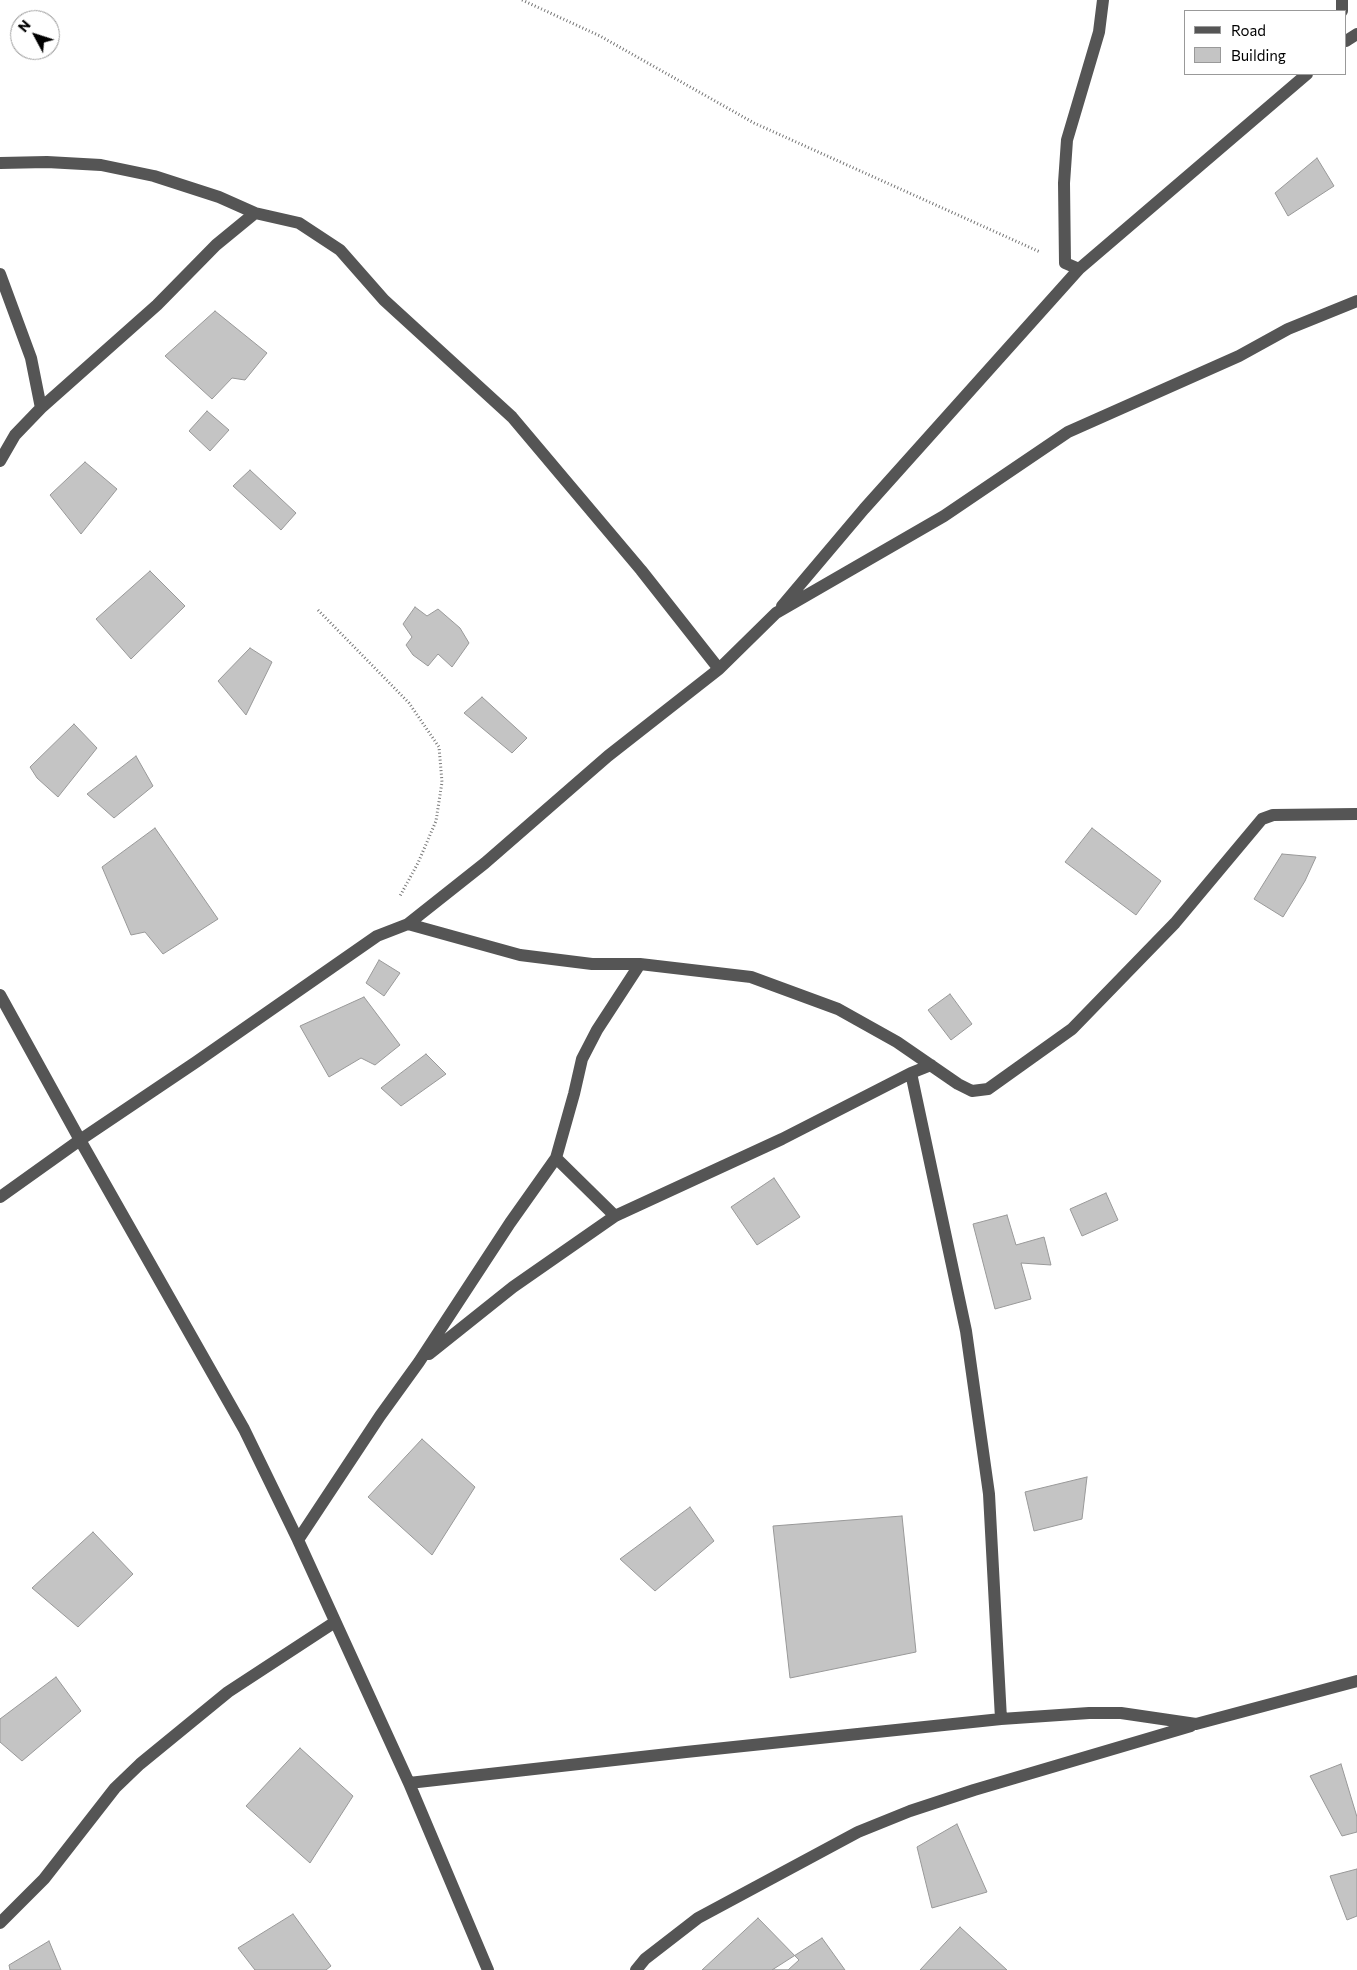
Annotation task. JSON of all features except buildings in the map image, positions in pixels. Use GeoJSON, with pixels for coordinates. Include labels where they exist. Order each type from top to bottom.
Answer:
{"type":"FeatureCollection","features":[{"type":"Feature","properties":{"kind":"street"},"geometry":{"type":"LineString","coordinates":[[1079,269],[1065,263],[1064,183],[1067,140],[1099,32],[1102,0]]}},
{"type":"Feature","properties":{"kind":"street"},"geometry":{"type":"LineString","coordinates":[[0,1197],[378,936],[408,924],[485,862],[608,756],[719,668],[776,613],[864,508],[1079,269],[1306,75]]}},
{"type":"Feature","properties":{"kind":"street"},"geometry":{"type":"LineString","coordinates":[[0,163],[47,162],[101,165],[154,176],[219,197],[255,213],[300,223],[340,250],[384,300],[512,417],[641,570],[719,668]]}},
{"type":"Feature","properties":{"kind":"street"},"geometry":{"type":"LineString","coordinates":[[0,461],[15,435],[41,408],[157,305],[216,244],[255,213]]}},
{"type":"Feature","properties":{"kind":"street"},"geometry":{"type":"LineString","coordinates":[[0,274],[31,358],[41,408]]}},
{"type":"Feature","properties":{"kind":"street"},"geometry":{"type":"LineString","coordinates":[[776,613],[944,516],[1068,432],[1239,356],[1288,329],[1357,301]]}},
{"type":"Feature","properties":{"kind":"street"},"geometry":{"type":"LineString","coordinates":[[408,924],[520,955],[592,964],[640,964],[751,976],[838,1009],[897,1042],[972,1091],[988,1089],[1072,1029],[1175,923],[1262,819],[1273,815],[1357,814]]}},
{"type":"Feature","properties":{"kind":"street"},"geometry":{"type":"LineString","coordinates":[[298,1540],[380,1416],[419,1362],[510,1223],[556,1158],[582,1059],[597,1030],[640,964]]}},
{"type":"Feature","properties":{"kind":"street"},"geometry":{"type":"LineString","coordinates":[[0,995],[244,1428],[298,1540],[409,1783],[488,1970]]}},
{"type":"Feature","properties":{"kind":"street"},"geometry":{"type":"LineString","coordinates":[[419,1362],[513,1287],[615,1216],[782,1139],[911,1073],[931,1065]]}},
{"type":"Feature","properties":{"kind":"street"},"geometry":{"type":"LineString","coordinates":[[911,1073],[966,1331],[988,1485],[1001,1720]]}},
{"type":"Feature","properties":{"kind":"street"},"geometry":{"type":"LineString","coordinates":[[556,1158],[615,1216]]}},
{"type":"Feature","properties":{"kind":"street"},"geometry":{"type":"LineString","coordinates":[[0,1923],[44,1879],[115,1788],[140,1764],[228,1692],[335,1622]]}},
{"type":"Feature","properties":{"kind":"street"},"geometry":{"type":"LineString","coordinates":[[636,1970],[645,1959],[698,1918],[858,1832],[910,1811],[1196,1724],[1357,1681]]}},
{"type":"Feature","properties":{"kind":"street"},"geometry":{"type":"LineString","coordinates":[[409,1783],[686,1752],[1001,1720],[1089,1713],[1122,1713],[1196,1724]]}},
{"type":"Feature","properties":{"kind":"path"},"geometry":{"type":"LineString","coordinates":[[522,0],[600,36],[754,123],[1065,263]]}},
{"type":"Feature","properties":{"kind":"path"},"geometry":{"type":"LineString","coordinates":[[318,610],[409,703],[439,747],[442,782],[436,821],[418,863],[378,936]]}}]}
